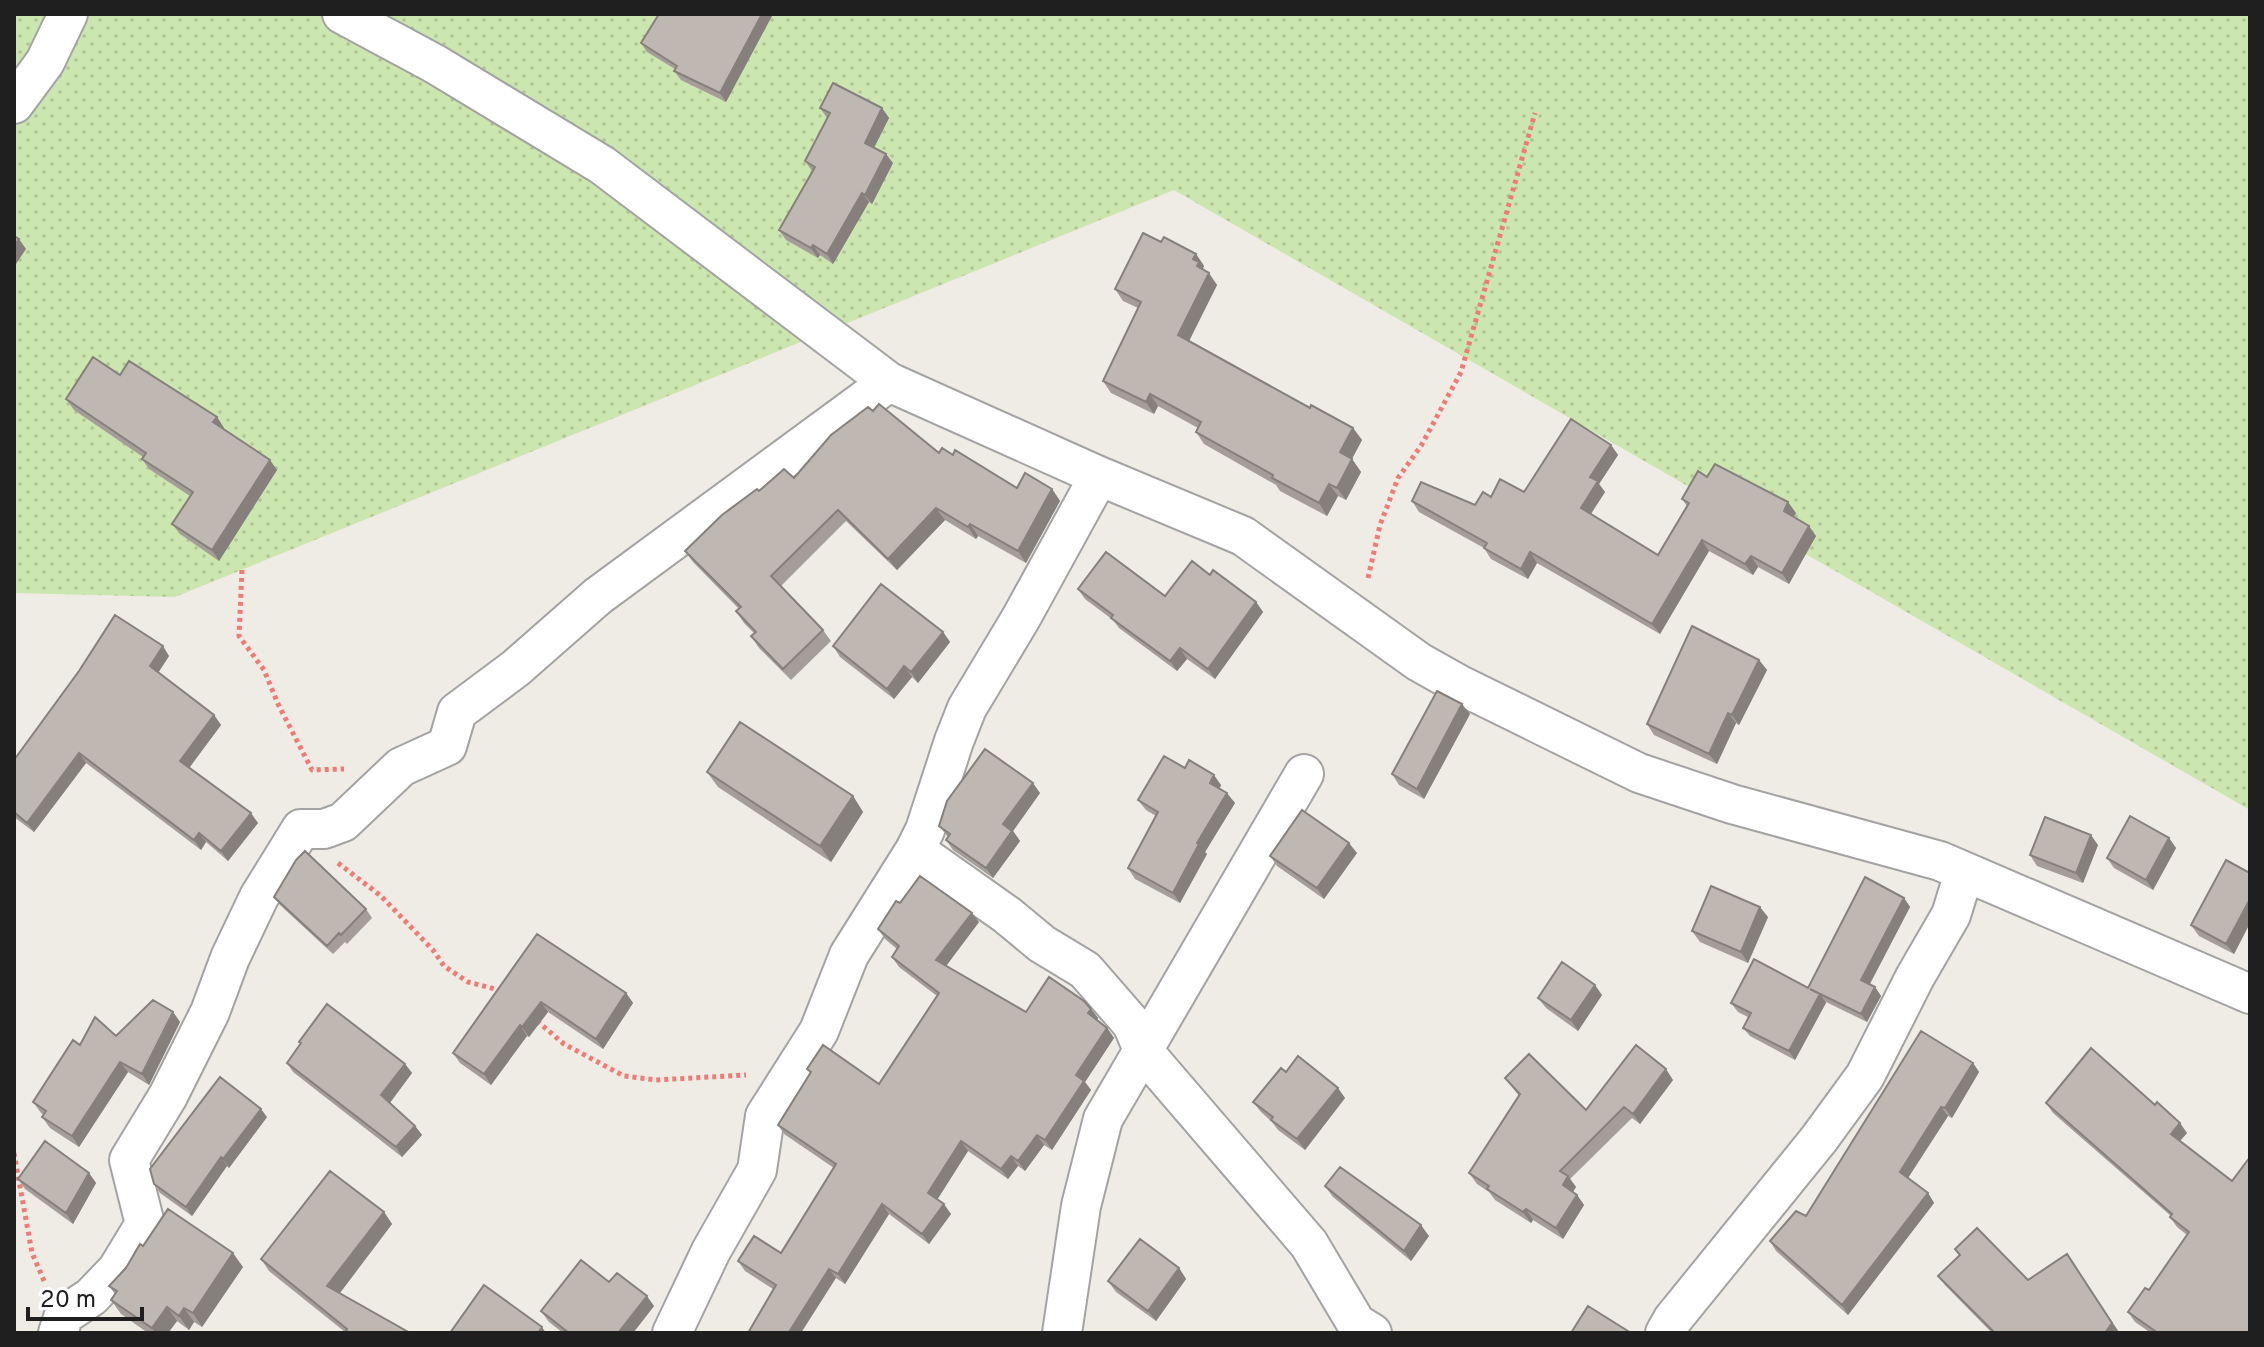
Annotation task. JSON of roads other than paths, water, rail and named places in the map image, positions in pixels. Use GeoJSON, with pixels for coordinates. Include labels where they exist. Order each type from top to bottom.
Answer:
{"type":"FeatureCollection","features":[{"type":"Feature","properties":{"kind":"street"},"geometry":{"type":"LineString","coordinates":[[14,104],[45,62],[68,14]]}},
{"type":"Feature","properties":{"kind":"street"},"geometry":{"type":"LineString","coordinates":[[342,14],[435,64],[602,165],[889,382],[1099,476],[1243,536],[1353,617],[1433,670],[1639,773],[1732,804],[1940,861],[2250,994]]}},
{"type":"Feature","properties":{"kind":"street"},"geometry":{"type":"LineString","coordinates":[[61,1324],[117,1270],[145,1224],[129,1160],[168,1096],[210,1012],[230,958],[259,897],[301,829],[324,829],[343,822],[401,767],[447,746],[457,712],[516,668],[598,596],[889,382]]}},
{"type":"Feature","properties":{"kind":"street"},"geometry":{"type":"LineString","coordinates":[[672,1333],[711,1251],[757,1170],[765,1116],[819,1031],[849,955],[925,830],[967,708],[1021,618],[1099,476]]}},
{"type":"Feature","properties":{"kind":"street"},"geometry":{"type":"LineString","coordinates":[[1062,1333],[1081,1206],[1103,1119],[1304,774]]}},
{"type":"Feature","properties":{"kind":"street"},"geometry":{"type":"LineString","coordinates":[[915,850],[1007,915],[1042,944],[1085,970],[1132,1024],[1144,1052],[1309,1244],[1359,1330]]}},
{"type":"Feature","properties":{"kind":"street"},"geometry":{"type":"LineString","coordinates":[[1665,1333],[1865,1076],[1915,977],[1951,915],[1964,873]]}}]}
